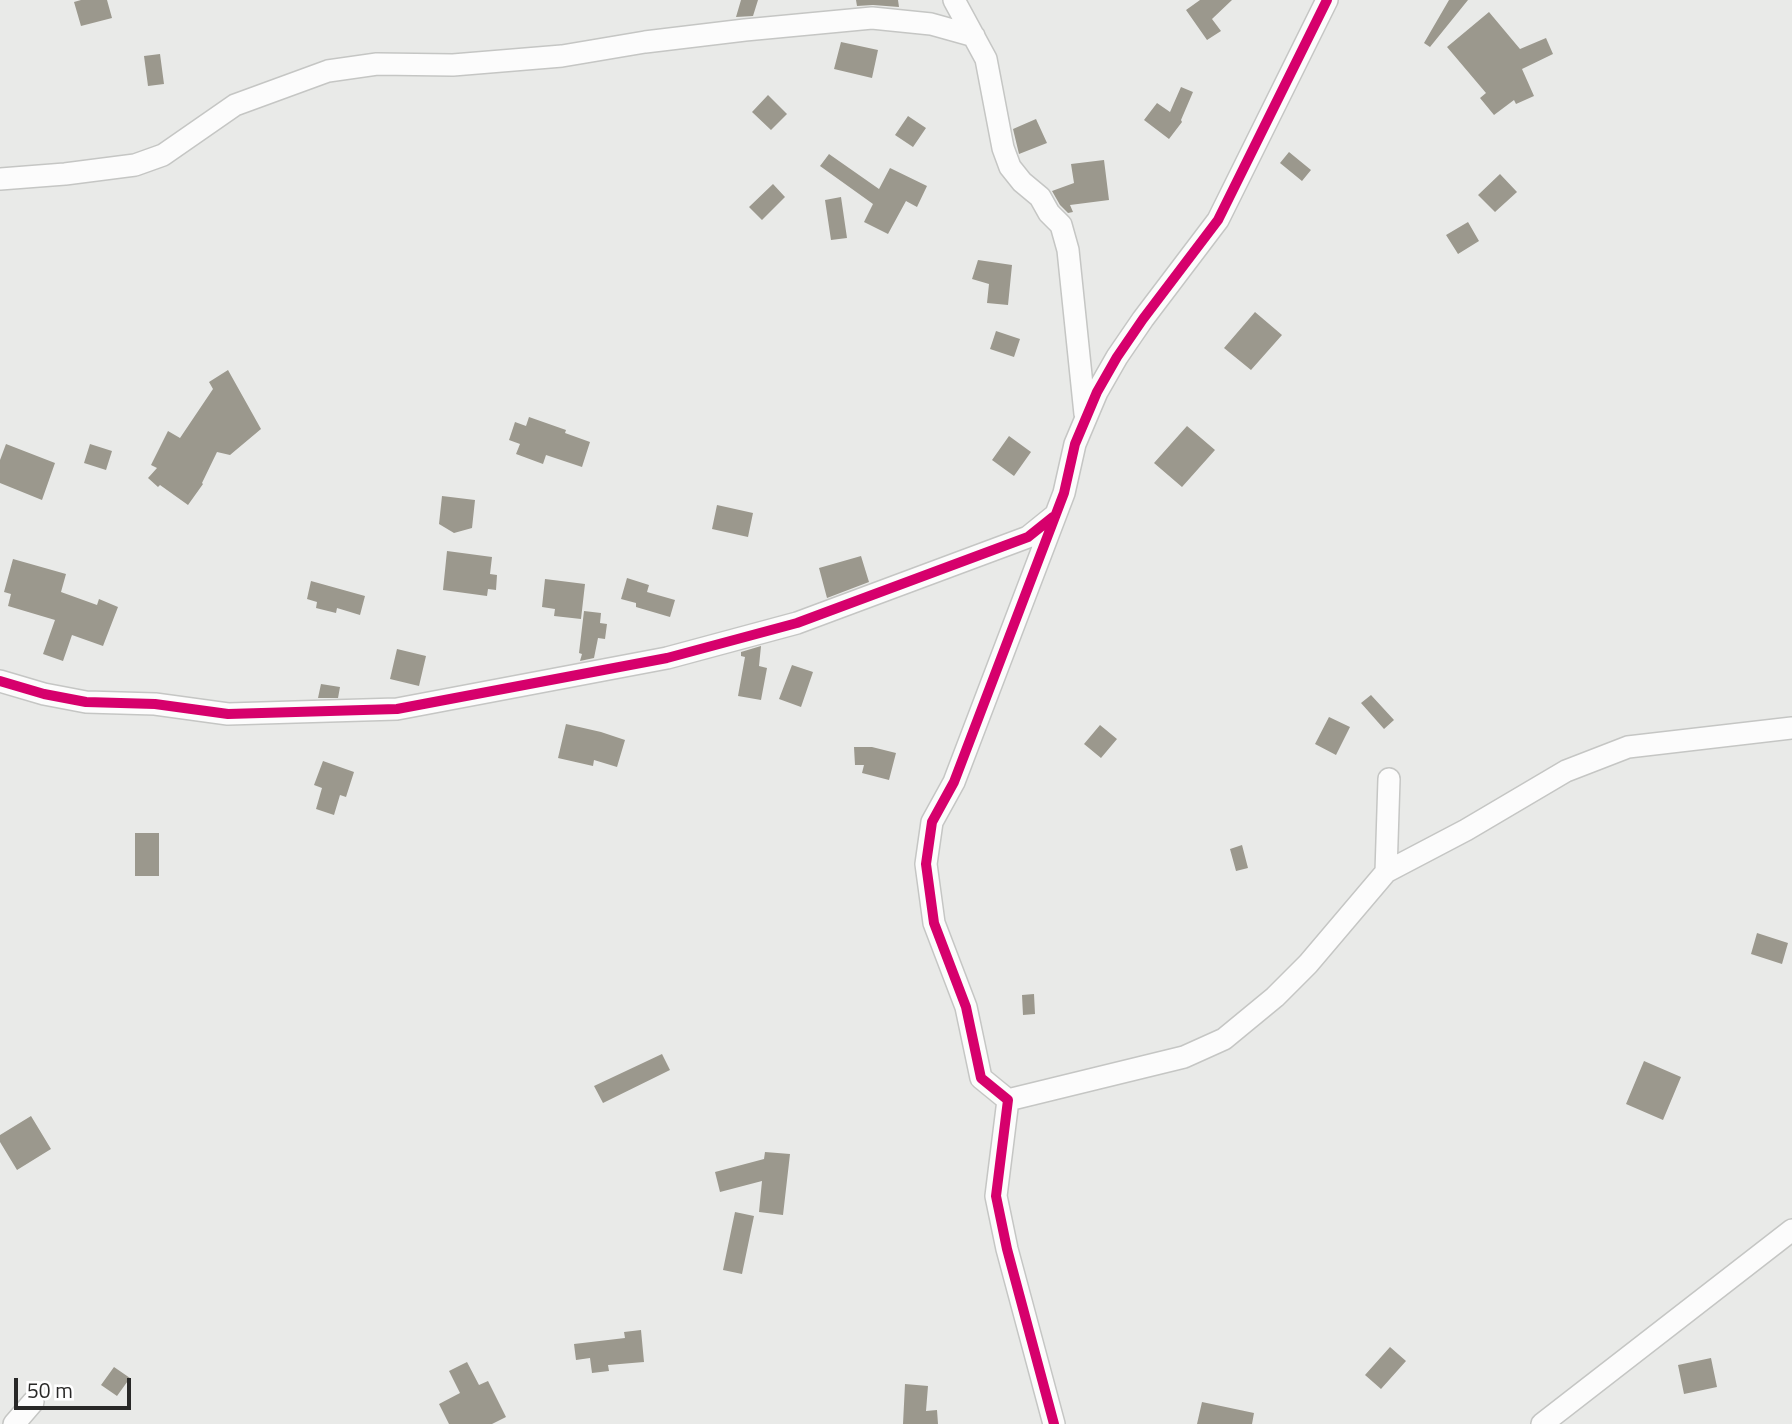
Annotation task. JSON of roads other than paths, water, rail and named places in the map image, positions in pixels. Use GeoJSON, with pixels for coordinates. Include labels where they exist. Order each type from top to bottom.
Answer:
{"type":"FeatureCollection","features":[{"type":"Feature","properties":{"kind":"street"},"geometry":{"type":"LineString","coordinates":[[954,0],[986,59],[1003,148],[1010,167],[1040,197],[1049,213],[1061,225],[1068,250],[1085,416]]}},
{"type":"Feature","properties":{"kind":"street"},"geometry":{"type":"LineString","coordinates":[[1008,1100],[981,1078],[965,1007],[934,923],[926,864],[932,822],[954,782],[1064,493],[1075,444],[1085,416],[1124,348],[1218,220],[1328,0]]}},
{"type":"Feature","properties":{"kind":"street"},"geometry":{"type":"LineString","coordinates":[[0,179],[135,165],[163,155],[235,105],[328,71],[377,64],[453,65],[562,56],[657,40],[872,18],[931,24],[974,36]]}},
{"type":"Feature","properties":{"kind":"street"},"geometry":{"type":"LineString","coordinates":[[0,681],[44,694],[86,702],[155,704],[228,714],[397,709],[667,658],[796,623],[1028,537],[1055,516]]}},
{"type":"Feature","properties":{"kind":"street"},"geometry":{"type":"LineString","coordinates":[[1008,1100],[1184,1057],[1224,1039],[1275,997],[1308,964],[1386,872],[1466,830],[1566,771],[1628,747],[1792,728]]}},
{"type":"Feature","properties":{"kind":"street"},"geometry":{"type":"LineString","coordinates":[[1386,872],[1389,779]]}},
{"type":"Feature","properties":{"kind":"street"},"geometry":{"type":"LineString","coordinates":[[1008,1100],[996,1196],[1007,1249],[1054,1424]]}},
{"type":"Feature","properties":{"kind":"street"},"geometry":{"type":"LineString","coordinates":[[1542,1424],[1792,1230]]}},
{"type":"Feature","properties":{"kind":"street"},"geometry":{"type":"LineString","coordinates":[[14,1424],[33,1402]]}}]}
